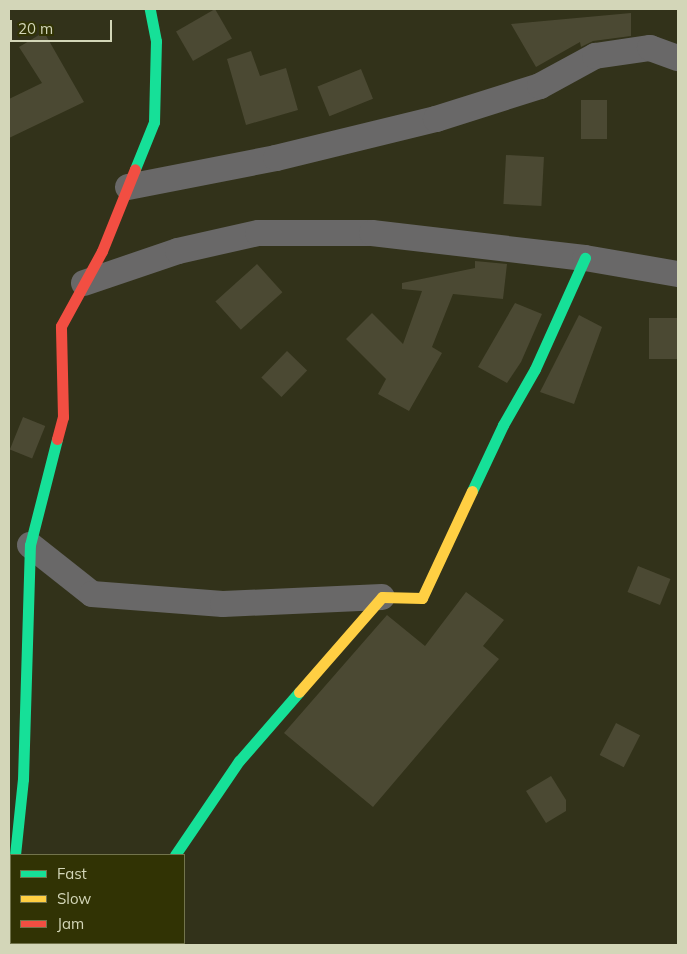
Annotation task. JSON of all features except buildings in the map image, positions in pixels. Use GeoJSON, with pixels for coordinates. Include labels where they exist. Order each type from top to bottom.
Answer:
{"type":"FeatureCollection","features":[{"type":"Feature","properties":{"kind":"street"},"geometry":{"type":"LineString","coordinates":[[15,854],[23,779],[30,545],[63,417],[61,326],[102,250],[154,122],[156,41],[150,9]]}},
{"type":"Feature","properties":{"kind":"street"},"geometry":{"type":"LineString","coordinates":[[128,187],[276,158],[436,119],[540,86],[595,56],[650,48],[678,58]]}},
{"type":"Feature","properties":{"kind":"street"},"geometry":{"type":"LineString","coordinates":[[84,283],[178,250],[258,233],[372,233],[585,258],[678,274]]}},
{"type":"Feature","properties":{"kind":"street"},"geometry":{"type":"LineString","coordinates":[[30,545],[92,594],[223,604],[382,597],[422,598],[503,425],[535,369],[585,258]]}},
{"type":"Feature","properties":{"kind":"street"},"geometry":{"type":"LineString","coordinates":[[176,854],[239,761],[382,597]]}},
{"type":"Feature","properties":{"kind":"traffic: fast"},"geometry":{"type":"LineString","coordinates":[[135,169],[154,122],[156,41],[150,9]]}},
{"type":"Feature","properties":{"kind":"traffic: fast"},"geometry":{"type":"LineString","coordinates":[[472,491],[503,425],[535,369],[585,258]]}},
{"type":"Feature","properties":{"kind":"traffic: fast"},"geometry":{"type":"LineString","coordinates":[[15,854],[23,779],[30,545],[57,439]]}},
{"type":"Feature","properties":{"kind":"traffic: fast"},"geometry":{"type":"LineString","coordinates":[[176,854],[239,761],[299,692]]}},
{"type":"Feature","properties":{"kind":"traffic: slow"},"geometry":{"type":"LineString","coordinates":[[299,692],[382,597],[422,598],[472,491]]}},
{"type":"Feature","properties":{"kind":"traffic: jam"},"geometry":{"type":"LineString","coordinates":[[57,439],[63,417],[61,326],[102,251],[135,169]]}}]}
